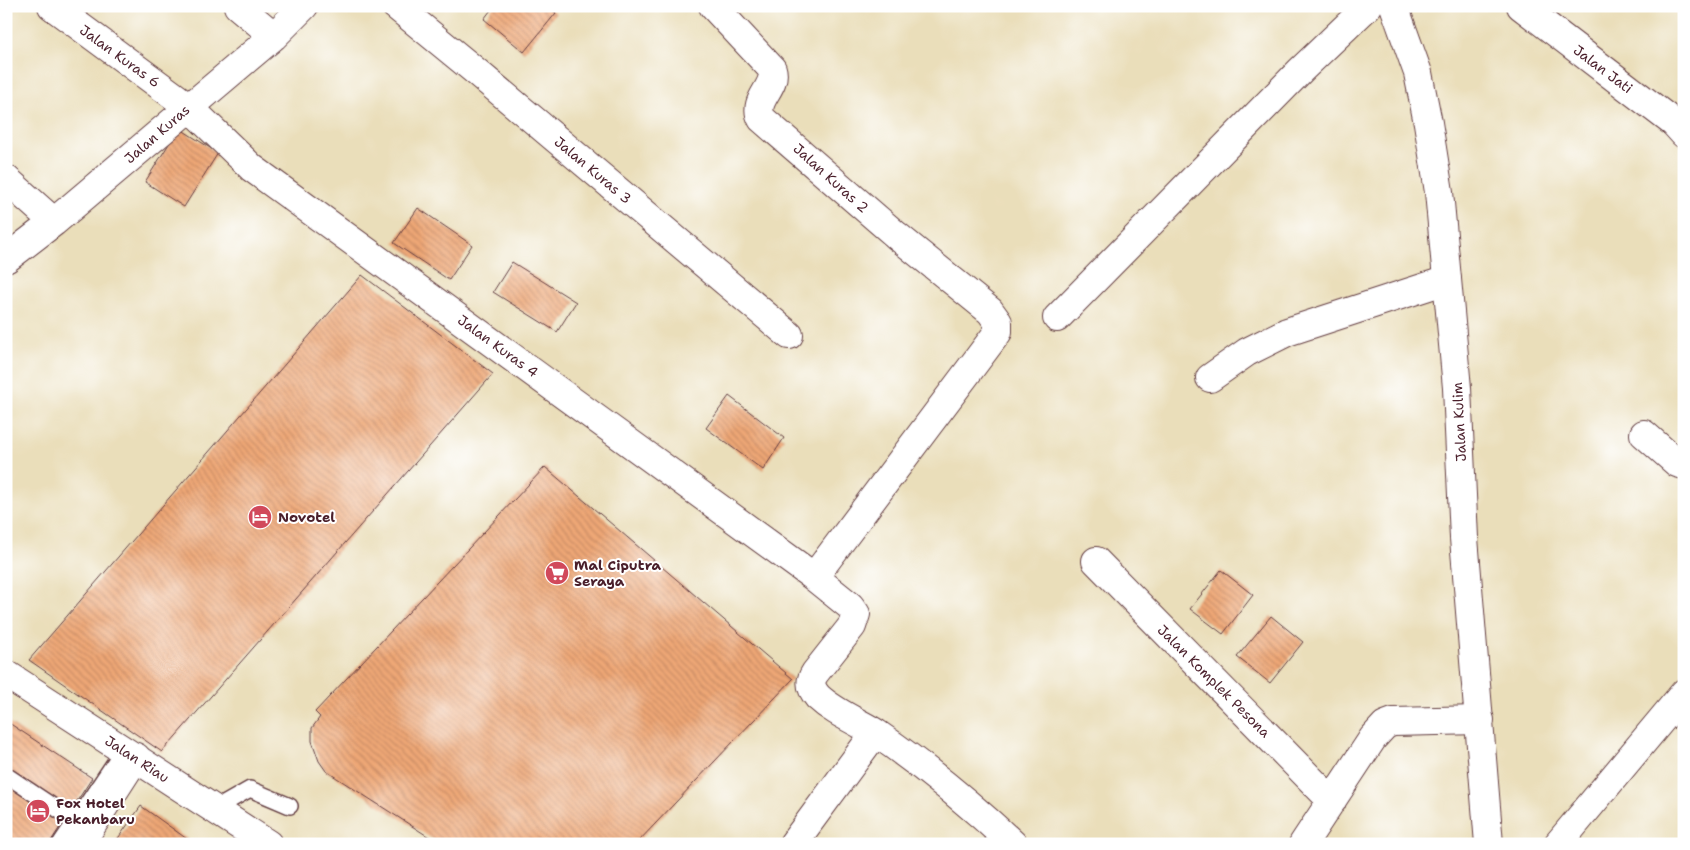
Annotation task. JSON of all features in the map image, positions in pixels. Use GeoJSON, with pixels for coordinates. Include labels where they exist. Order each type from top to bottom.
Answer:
{"type":"FeatureCollection","features":[{"type":"Feature","properties":{"kind":"street","name":"Jalan Kuras 6"},"geometry":{"type":"LineString","coordinates":[[52,6],[189,106]]}},
{"type":"Feature","properties":{"kind":"street"},"geometry":{"type":"LineString","coordinates":[[238,6],[274,36]]}},
{"type":"Feature","properties":{"kind":"street","name":"Jalan Kuras"},"geometry":{"type":"LineString","coordinates":[[6,259],[54,222],[274,36],[304,6]]}},
{"type":"Feature","properties":{"kind":"street","name":"Jalan Kuras 3"},"geometry":{"type":"LineString","coordinates":[[396,6],[789,335]]}},
{"type":"Feature","properties":{"kind":"street","name":"Jalan Kuras 2"},"geometry":{"type":"LineString","coordinates":[[713,6],[772,69],[772,80],[759,108],[762,118],[896,235],[990,311],[998,322],[998,332],[814,577]]}},
{"type":"Feature","properties":{"kind":"street"},"geometry":{"type":"LineString","coordinates":[[1057,318],[1301,70],[1368,6]]}},
{"type":"Feature","properties":{"kind":"street","name":"Jalan Kulim"},"geometry":{"type":"LineString","coordinates":[[1394,6],[1418,73],[1439,192],[1457,388],[1464,538],[1489,844]]}},
{"type":"Feature","properties":{"kind":"street","name":"Jalan Jati"},"geometry":{"type":"LineString","coordinates":[[1521,6],[1681,123]]}},
{"type":"Feature","properties":{"kind":"street","name":"Jalan Kuras 4"},"geometry":{"type":"LineString","coordinates":[[189,106],[252,168],[814,577],[850,606],[856,614],[852,626],[811,679],[812,689],[835,709],[875,733]]}},
{"type":"Feature","properties":{"kind":"street"},"geometry":{"type":"LineString","coordinates":[[6,179],[54,222]]}},
{"type":"Feature","properties":{"kind":"street"},"geometry":{"type":"LineString","coordinates":[[1210,378],[1247,352],[1287,332],[1447,280]]}},
{"type":"Feature","properties":{"kind":"street"},"geometry":{"type":"LineString","coordinates":[[1644,434],[1678,463],[1684,465]]}},
{"type":"Feature","properties":{"kind":"street","name":"Jalan Komplek Pesona"},"geometry":{"type":"LineString","coordinates":[[1096,561],[1332,801]]}},
{"type":"Feature","properties":{"kind":"street","name":"Jalan Riau"},"geometry":{"type":"LineString","coordinates":[[6,674],[268,844]]}},
{"type":"Feature","properties":{"kind":"street"},"geometry":{"type":"LineString","coordinates":[[1558,844],[1684,693]]}},
{"type":"Feature","properties":{"kind":"street"},"geometry":{"type":"LineString","coordinates":[[1303,844],[1373,738],[1385,725],[1393,722],[1480,720]]}},
{"type":"Feature","properties":{"kind":"street"},"geometry":{"type":"LineString","coordinates":[[793,844],[875,733],[954,793],[1013,844]]}},
{"type":"Feature","properties":{"kind":"street"},"geometry":{"type":"LineString","coordinates":[[77,833],[130,754]]}},
{"type":"Feature","properties":{"kind":"lane"},"geometry":{"type":"LineString","coordinates":[[6,775],[77,833],[60,844]]}},
{"type":"Feature","properties":{"kind":"lane"},"geometry":{"type":"LineString","coordinates":[[215,809],[250,789],[290,806]]}},
{"type":"Feature","properties":{"kind":"building"},"geometry":{"type":"Polygon","coordinates":[[[494,6],[548,6],[556,13],[524,52],[484,19],[494,6]]]}},
{"type":"Feature","properties":{"kind":"building"},"geometry":{"type":"Polygon","coordinates":[[[179,128],[218,153],[184,207],[145,182],[179,128]]]}},
{"type":"Feature","properties":{"kind":"building"},"geometry":{"type":"Polygon","coordinates":[[[418,208],[472,245],[449,280],[394,243],[418,208]]]}},
{"type":"Feature","properties":{"kind":"building"},"geometry":{"type":"Polygon","coordinates":[[[512,262],[576,302],[557,332],[493,292],[512,262]]]}},
{"type":"Feature","properties":{"kind":"building","name":"Novotel"},"geometry":{"type":"Polygon","coordinates":[[[362,275],[493,374],[162,752],[29,660],[362,275]]]}},
{"type":"Feature","properties":{"kind":"building"},"geometry":{"type":"Polygon","coordinates":[[[729,396],[784,438],[763,470],[706,428],[729,396]]]}},
{"type":"Feature","properties":{"kind":"building","name":"Mal Ciputra Seraya"},"geometry":{"type":"Polygon","coordinates":[[[545,467],[793,679],[636,844],[440,844],[326,771],[319,761],[312,741],[312,728],[320,717],[315,712],[545,467]]]}},
{"type":"Feature","properties":{"kind":"building"},"geometry":{"type":"Polygon","coordinates":[[[1221,570],[1253,595],[1223,634],[1190,609],[1221,570]]]}},
{"type":"Feature","properties":{"kind":"building"},"geometry":{"type":"Polygon","coordinates":[[[1271,616],[1303,642],[1270,683],[1237,657],[1271,616]]]}},
{"type":"Feature","properties":{"kind":"building","name":"Fox Hotel Pekanbaru"},"geometry":{"type":"Polygon","coordinates":[[[6,721],[92,778],[49,844],[6,844],[6,721]]]}},
{"type":"Feature","properties":{"kind":"building"},"geometry":{"type":"Polygon","coordinates":[[[141,806],[194,844],[114,844],[141,806]]]}},
{"type":"Feature","properties":{"kind":"place","name":"Novotel"},"geometry":{"type":"Point","coordinates":[260,517]}},
{"type":"Feature","properties":{"kind":"place","name":"Mal Ciputra Seraya"},"geometry":{"type":"Point","coordinates":[557,573]}},
{"type":"Feature","properties":{"kind":"place","name":"Fox Hotel Pekanbaru"},"geometry":{"type":"Point","coordinates":[38,811]}}]}
